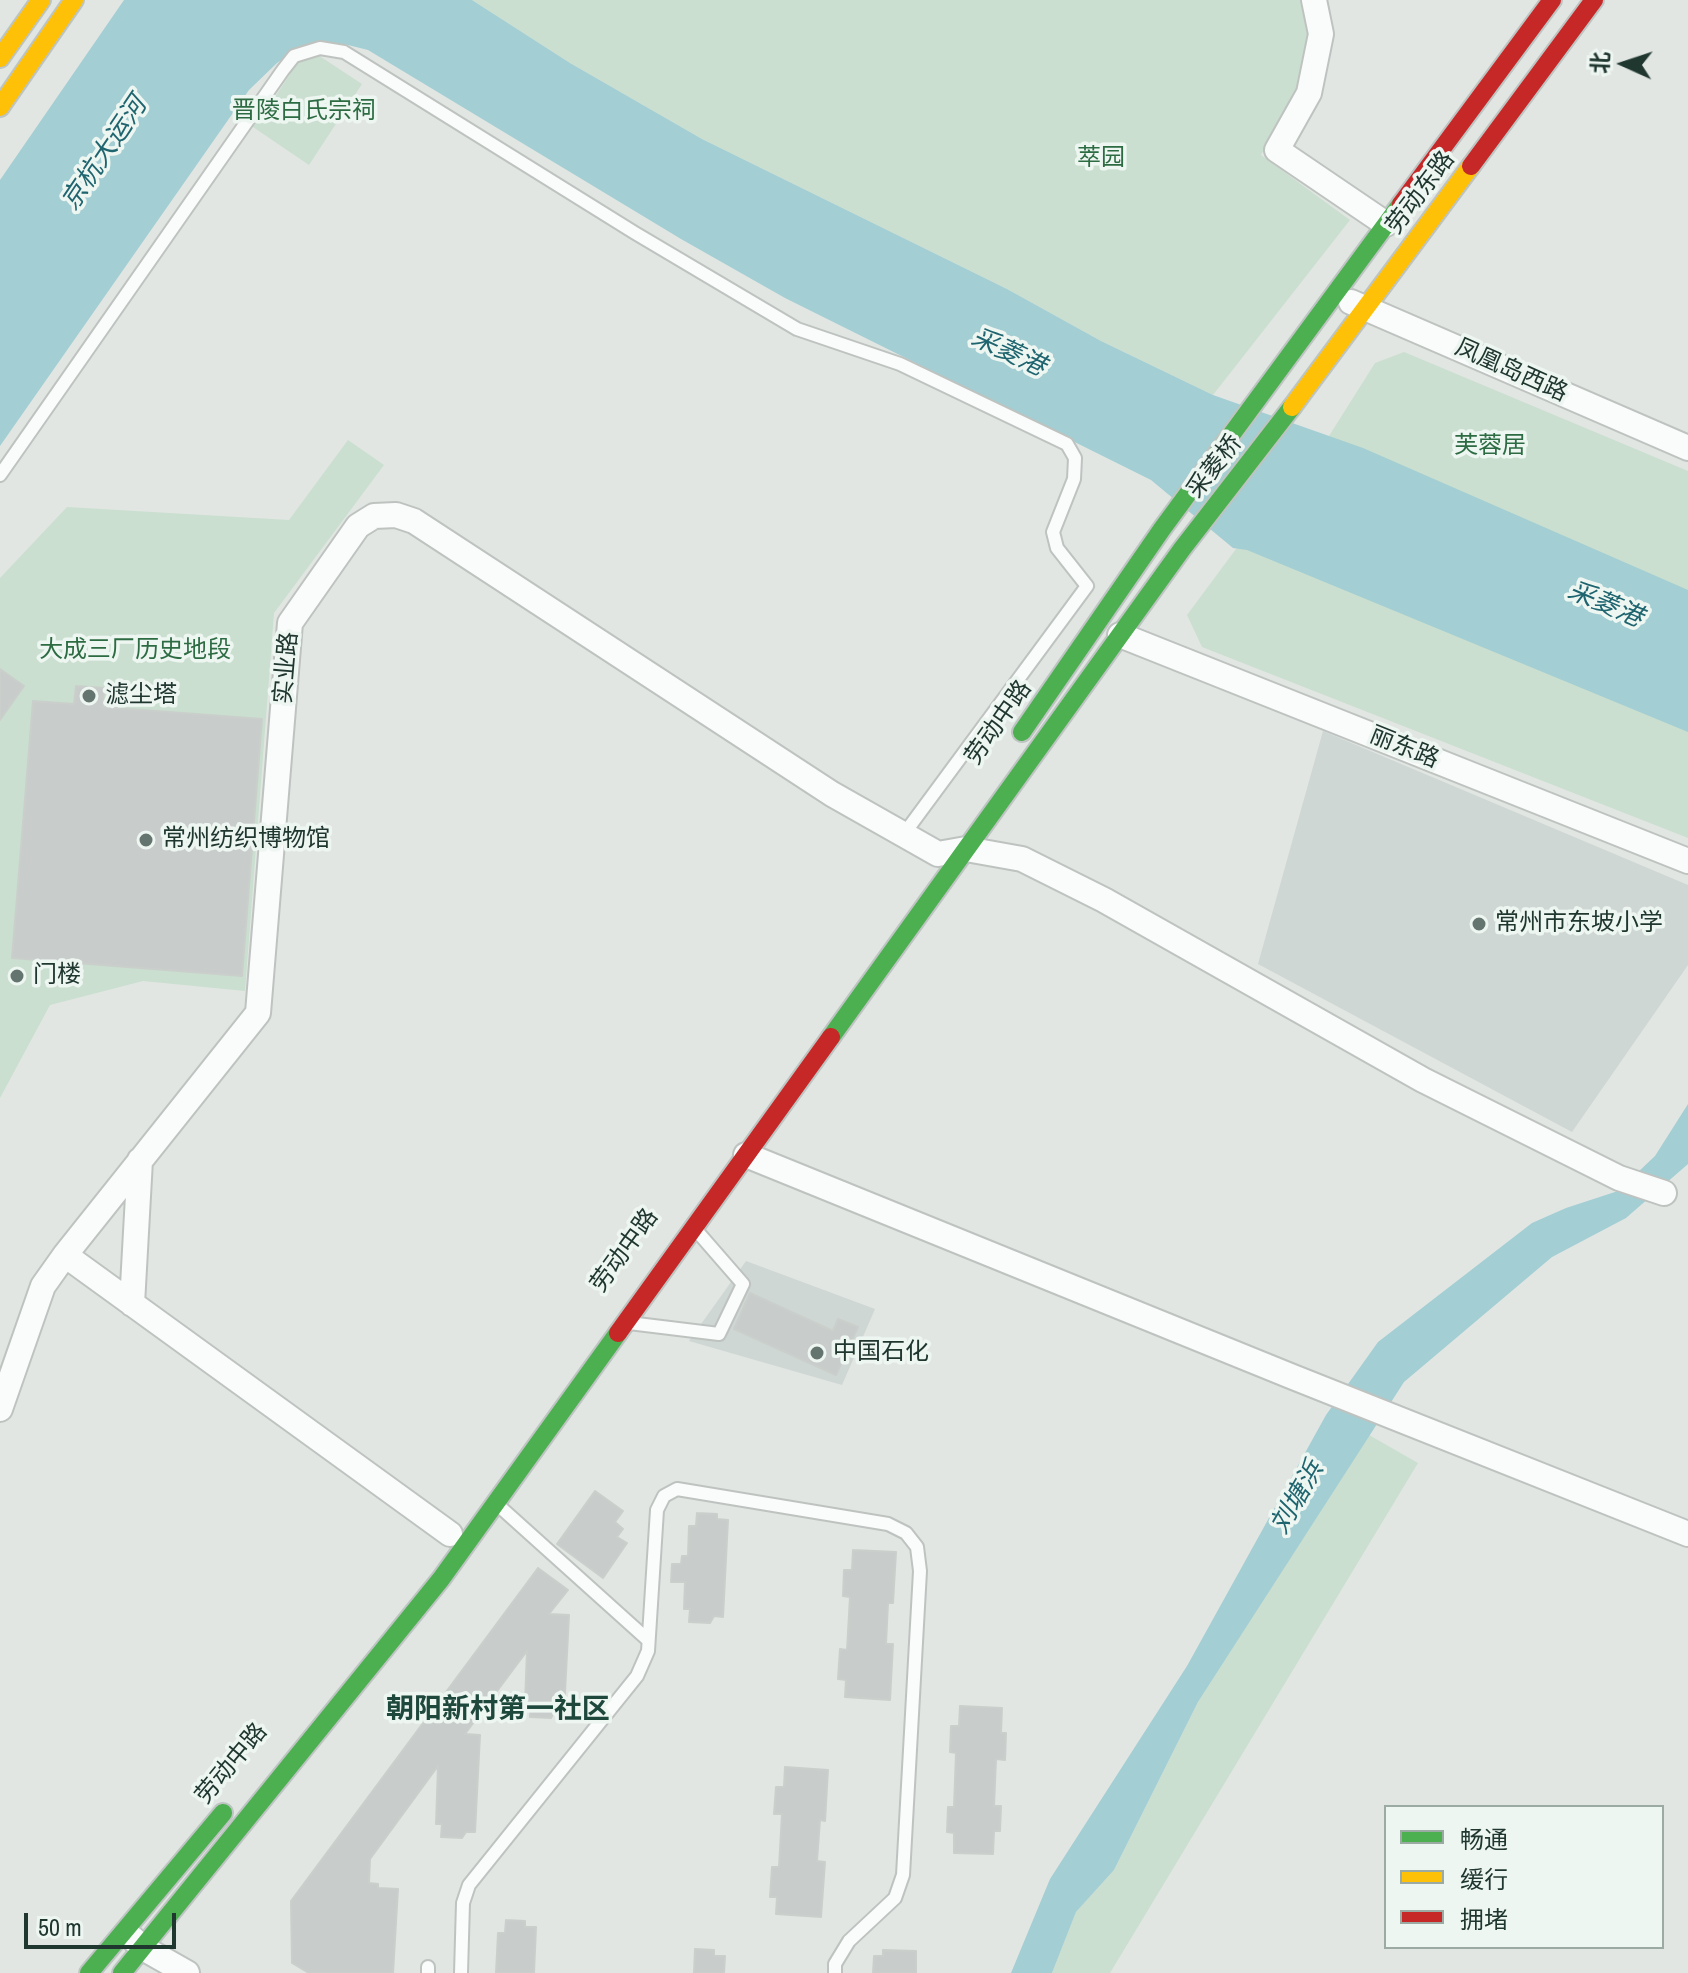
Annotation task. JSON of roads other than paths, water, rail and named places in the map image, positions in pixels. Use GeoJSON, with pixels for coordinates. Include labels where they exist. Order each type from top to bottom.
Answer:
{"type":"FeatureCollection","features":[{"type":"Feature","properties":{"kind":"main road"},"geometry":{"type":"LineString","coordinates":[[0,58],[41,0]]}},
{"type":"Feature","properties":{"kind":"main road"},"geometry":{"type":"LineString","coordinates":[[0,107],[74,0]]}},
{"type":"Feature","properties":{"kind":"main road","name":"劳动东路"},"geometry":{"type":"LineString","coordinates":[[1260,394],[1552,0]]}},
{"type":"Feature","properties":{"kind":"main road","name":"劳动东路"},"geometry":{"type":"LineString","coordinates":[[1287,414],[1594,0]]}},
{"type":"Feature","properties":{"kind":"main road","name":"采菱桥"},"geometry":{"type":"LineString","coordinates":[[1162,529],[1260,394]]}},
{"type":"Feature","properties":{"kind":"main road","name":"采菱桥"},"geometry":{"type":"LineString","coordinates":[[1182,549],[1287,414]]}},
{"type":"Feature","properties":{"kind":"main road","name":"劳动中路"},"geometry":{"type":"LineString","coordinates":[[1010,750],[1162,529]]}},
{"type":"Feature","properties":{"kind":"main road","name":"劳动中路"},"geometry":{"type":"LineString","coordinates":[[122,1973],[441,1579],[746,1155],[961,839],[1120,635],[1182,549]]}},
{"type":"Feature","properties":{"kind":"main road"},"geometry":{"type":"LineString","coordinates":[[446,1540],[506,1457]]}},
{"type":"Feature","properties":{"kind":"main road","name":"劳动中路"},"geometry":{"type":"LineString","coordinates":[[89,1973],[235,1798]]}},
{"type":"Feature","properties":{"kind":"street"},"geometry":{"type":"LineString","coordinates":[[1314,0],[1321,34],[1309,93],[1277,150],[1386,224]]}},
{"type":"Feature","properties":{"kind":"street","name":"凤凰岛西路"},"geometry":{"type":"LineString","coordinates":[[1334,295],[1688,448]]}},
{"type":"Feature","properties":{"kind":"street","name":"实业路"},"geometry":{"type":"LineString","coordinates":[[0,1409],[43,1286],[258,1013],[290,623],[358,526],[374,516],[396,515],[414,521],[832,794],[904,834],[932,863],[961,839]]}},
{"type":"Feature","properties":{"kind":"street","name":"丽东路"},"geometry":{"type":"LineString","coordinates":[[1120,635],[1688,861]]}},
{"type":"Feature","properties":{"kind":"street"},"geometry":{"type":"LineString","coordinates":[[961,839],[1022,859],[1104,900],[1423,1080],[1619,1178],[1664,1193]]}},
{"type":"Feature","properties":{"kind":"street"},"geometry":{"type":"LineString","coordinates":[[746,1155],[1688,1534]]}},
{"type":"Feature","properties":{"kind":"street"},"geometry":{"type":"LineString","coordinates":[[132,1304],[140,1160]]}},
{"type":"Feature","properties":{"kind":"street"},"geometry":{"type":"LineString","coordinates":[[65,1255],[446,1540]]}},
{"type":"Feature","properties":{"kind":"street"},"geometry":{"type":"LineString","coordinates":[[124,1931],[143,1948],[187,1973]]}},
{"type":"Feature","properties":{"kind":"lane"},"geometry":{"type":"LineString","coordinates":[[0,475],[294,56],[320,48],[344,52],[635,233],[797,329],[900,364],[1067,444],[1075,458],[1074,479],[1053,532],[1057,548],[1087,586],[904,834]]}},
{"type":"Feature","properties":{"kind":"lane"},"geometry":{"type":"LineString","coordinates":[[626,1323],[719,1334],[743,1284],[694,1228]]}},
{"type":"Feature","properties":{"kind":"lane"},"geometry":{"type":"LineString","coordinates":[[461,1973],[463,1903],[469,1885],[637,1676],[648,1651],[657,1510],[664,1496],[677,1489],[888,1524],[906,1533],[917,1547],[920,1571],[903,1875],[895,1898],[849,1941],[835,1964],[835,1973]]}},
{"type":"Feature","properties":{"kind":"lane"},"geometry":{"type":"LineString","coordinates":[[496,1503],[648,1640]]}},
{"type":"Feature","properties":{"kind":"water"},"geometry":{"type":"Polygon","coordinates":[[[124,0],[472,0],[570,63],[702,139],[1007,289],[1101,341],[1213,395],[1363,448],[1688,590],[1688,732],[1247,550],[1233,548],[1151,480],[785,298],[681,239],[368,50],[348,45],[313,43],[294,51],[249,90],[0,446],[0,180],[124,0]]]}},
{"type":"Feature","properties":{"kind":"water","name":"刘塘浜"},"geometry":{"type":"Polygon","coordinates":[[[1688,1104],[1688,1164],[1626,1218],[1552,1257],[1404,1382],[1198,1702],[1114,1870],[1076,1912],[1052,1973],[1011,1973],[1050,1879],[1187,1666],[1326,1415],[1378,1342],[1532,1223],[1618,1191],[1655,1156],[1688,1104]]]}},
{"type":"Feature","properties":{"kind":"place","name":"滤尘塔"},"geometry":{"type":"Point","coordinates":[89,696]}},
{"type":"Feature","properties":{"kind":"place","name":"常州纺织博物馆"},"geometry":{"type":"Point","coordinates":[146,840]}},
{"type":"Feature","properties":{"kind":"place","name":"常州市东坡小学"},"geometry":{"type":"Point","coordinates":[1479,924]}},
{"type":"Feature","properties":{"kind":"place","name":"门楼"},"geometry":{"type":"Point","coordinates":[17,976]}},
{"type":"Feature","properties":{"kind":"place","name":"中国石化"},"geometry":{"type":"Point","coordinates":[817,1353]}},
{"type":"Feature","properties":{"kind":"district","name":"朝阳新村第一社区"},"geometry":{"type":"Point","coordinates":[498,1710]}},
{"type":"Feature","properties":{"kind":"park label","name":"晋陵白氏宗祠"},"geometry":{"type":"Point","coordinates":[304,112]}},
{"type":"Feature","properties":{"kind":"park label","name":"萃园"},"geometry":{"type":"Point","coordinates":[1101,159]}},
{"type":"Feature","properties":{"kind":"park label","name":"芙蓉居"},"geometry":{"type":"Point","coordinates":[1490,447]}},
{"type":"Feature","properties":{"kind":"park label","name":"大成三厂历史地段"},"geometry":{"type":"Point","coordinates":[135,651]}},
{"type":"Feature","properties":{"kind":"water label","name":"京杭大运河"},"geometry":{"type":"Point","coordinates":[105,154]}},
{"type":"Feature","properties":{"kind":"water label","name":"采菱港"},"geometry":{"type":"Point","coordinates":[1008,353]}},
{"type":"Feature","properties":{"kind":"water label","name":"采菱港"},"geometry":{"type":"Point","coordinates":[1605,605]}}]}
